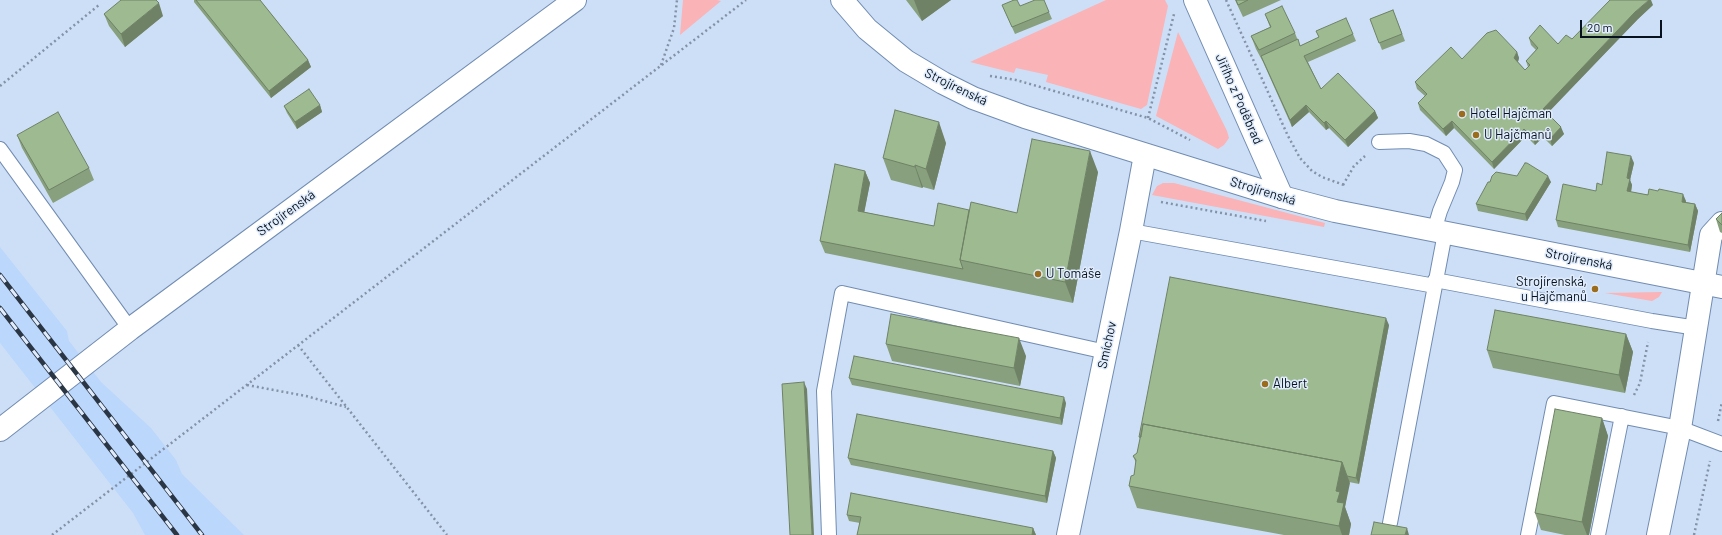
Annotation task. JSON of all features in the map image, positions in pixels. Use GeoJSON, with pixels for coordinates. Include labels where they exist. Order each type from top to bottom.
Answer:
{"type":"FeatureCollection","features":[{"type":"Feature","properties":{"kind":"street","name":"Strojírenská"},"geometry":{"type":"LineString","coordinates":[[0,430],[130,328],[575,0]]}},
{"type":"Feature","properties":{"kind":"street","name":"Strojírenská"},"geometry":{"type":"LineString","coordinates":[[842,0],[867,29],[906,61],[943,83],[973,98],[1025,117],[1282,197],[1335,211],[1713,285]]}},
{"type":"Feature","properties":{"kind":"street","name":"Jiřího z Poděbrad"},"geometry":{"type":"LineString","coordinates":[[1196,0],[1282,197]]}},
{"type":"Feature","properties":{"kind":"street","name":"Smíchov"},"geometry":{"type":"LineString","coordinates":[[1068,535],[1131,231],[1145,155]]}},
{"type":"Feature","properties":{"kind":"street"},"geometry":{"type":"LineString","coordinates":[[1658,535],[1680,428],[1697,328],[1713,285],[1711,235],[1722,223]]}},
{"type":"Feature","properties":{"kind":"lane"},"geometry":{"type":"LineString","coordinates":[[1379,142],[1409,141],[1426,144],[1444,153],[1455,170],[1452,182],[1440,211],[1435,283],[1390,523]]}},
{"type":"Feature","properties":{"kind":"lane"},"geometry":{"type":"LineString","coordinates":[[0,149],[130,328]]}},
{"type":"Feature","properties":{"kind":"lane"},"geometry":{"type":"LineString","coordinates":[[1131,231],[1697,328]]}},
{"type":"Feature","properties":{"kind":"lane"},"geometry":{"type":"LineString","coordinates":[[829,535],[824,390],[842,293],[1106,352]]}},
{"type":"Feature","properties":{"kind":"lane"},"geometry":{"type":"LineString","coordinates":[[1528,535],[1554,403],[1680,428],[1718,442]]}},
{"type":"Feature","properties":{"kind":"lane"},"geometry":{"type":"LineString","coordinates":[[1598,535],[1622,416]]}},
{"type":"Feature","properties":{"kind":"path"},"geometry":{"type":"LineString","coordinates":[[661,66],[674,28],[677,0]]}},
{"type":"Feature","properties":{"kind":"path"},"geometry":{"type":"LineString","coordinates":[[738,0],[745,1]]}},
{"type":"Feature","properties":{"kind":"path"},"geometry":{"type":"LineString","coordinates":[[1226,0],[1288,136],[1300,158],[1312,170],[1322,177],[1343,185],[1354,166],[1379,142]]}},
{"type":"Feature","properties":{"kind":"path"},"geometry":{"type":"LineString","coordinates":[[52,535],[745,1]]}},
{"type":"Feature","properties":{"kind":"path"},"geometry":{"type":"LineString","coordinates":[[0,86],[99,5]]}},
{"type":"Feature","properties":{"kind":"path"},"geometry":{"type":"LineString","coordinates":[[1148,118],[1174,14]]}},
{"type":"Feature","properties":{"kind":"path"},"geometry":{"type":"LineString","coordinates":[[983,74],[1016,80],[1148,118],[1192,141]]}},
{"type":"Feature","properties":{"kind":"path"},"geometry":{"type":"LineString","coordinates":[[1137,198],[1268,221]]}},
{"type":"Feature","properties":{"kind":"path"},"geometry":{"type":"LineString","coordinates":[[1634,395],[1640,383],[1652,321]]}},
{"type":"Feature","properties":{"kind":"path"},"geometry":{"type":"LineString","coordinates":[[298,345],[447,535]]}},
{"type":"Feature","properties":{"kind":"path"},"geometry":{"type":"LineString","coordinates":[[247,384],[306,396],[347,407]]}},
{"type":"Feature","properties":{"kind":"path"},"geometry":{"type":"LineString","coordinates":[[1694,535],[1718,442]]}},
{"type":"Feature","properties":{"kind":"shaded area"},"geometry":{"type":"Polygon","coordinates":[[[683,0],[717,0],[721,1],[680,35],[683,0]]]}},
{"type":"Feature","properties":{"kind":"shaded area"},"geometry":{"type":"Polygon","coordinates":[[[1106,0],[1165,0],[1168,6],[1147,105],[1141,109],[1046,82],[1048,75],[1016,68],[1014,73],[970,62],[1106,0]]]}},
{"type":"Feature","properties":{"kind":"shaded area"},"geometry":{"type":"Polygon","coordinates":[[[1178,32],[1227,131],[1229,138],[1224,145],[1218,149],[1156,116],[1178,32]]]}},
{"type":"Feature","properties":{"kind":"shaded area"},"geometry":{"type":"Polygon","coordinates":[[[1163,183],[1174,183],[1325,223],[1324,227],[1152,195],[1157,186],[1163,183]]]}},
{"type":"Feature","properties":{"kind":"shaded area"},"geometry":{"type":"Polygon","coordinates":[[[0,247],[67,331],[69,341],[101,382],[151,428],[176,460],[182,474],[244,535],[145,535],[133,513],[0,343],[0,247]]]}},
{"type":"Feature","properties":{"kind":"shaded area"},"geometry":{"type":"Polygon","coordinates":[[[1662,292],[1659,297],[1652,301],[1605,293],[1662,292]]]}},
{"type":"Feature","properties":{"kind":"building"},"geometry":{"type":"Polygon","coordinates":[[[121,0],[156,0],[159,3],[121,34],[104,14],[121,0]]]}},
{"type":"Feature","properties":{"kind":"building"},"geometry":{"type":"Polygon","coordinates":[[[196,0],[260,0],[308,60],[269,91],[196,0]]]}},
{"type":"Feature","properties":{"kind":"building"},"geometry":{"type":"Polygon","coordinates":[[[1017,0],[1020,6],[1035,0],[1044,0],[1049,12],[1012,27],[1002,5],[1017,0]]]}},
{"type":"Feature","properties":{"kind":"building"},"geometry":{"type":"Polygon","coordinates":[[[1236,0],[1248,0],[1238,5],[1236,0]]]}},
{"type":"Feature","properties":{"kind":"building"},"geometry":{"type":"Polygon","coordinates":[[[1610,0],[1649,0],[1635,12],[1543,109],[1561,127],[1550,139],[1541,131],[1533,138],[1524,129],[1492,162],[1452,121],[1443,129],[1418,103],[1427,94],[1415,82],[1451,47],[1462,59],[1487,33],[1496,30],[1517,52],[1514,58],[1525,70],[1530,65],[1526,61],[1538,48],[1529,38],[1540,25],[1558,44],[1566,35],[1572,39],[1610,0]]]}},
{"type":"Feature","properties":{"kind":"building"},"geometry":{"type":"Polygon","coordinates":[[[1282,6],[1295,33],[1259,50],[1251,36],[1271,27],[1265,14],[1282,6]]]}},
{"type":"Feature","properties":{"kind":"building"},"geometry":{"type":"Polygon","coordinates":[[[1393,10],[1402,34],[1379,43],[1370,19],[1393,10]]]}},
{"type":"Feature","properties":{"kind":"building"},"geometry":{"type":"Polygon","coordinates":[[[1346,18],[1353,34],[1304,56],[1321,89],[1338,73],[1375,111],[1345,140],[1326,121],[1324,123],[1306,105],[1290,120],[1261,56],[1298,39],[1300,46],[1319,37],[1316,31],[1346,18]]]}},
{"type":"Feature","properties":{"kind":"building"},"geometry":{"type":"Polygon","coordinates":[[[309,89],[320,105],[295,122],[284,106],[309,89]]]}},
{"type":"Feature","properties":{"kind":"building"},"geometry":{"type":"Polygon","coordinates":[[[895,110],[939,122],[926,169],[883,158],[895,110]]]}},
{"type":"Feature","properties":{"kind":"building"},"geometry":{"type":"Polygon","coordinates":[[[58,112],[89,168],[49,190],[17,135],[58,112]]]}},
{"type":"Feature","properties":{"kind":"building"},"geometry":{"type":"Polygon","coordinates":[[[1032,139],[1090,151],[1065,282],[960,260],[971,202],[1017,213],[1032,139]]]}},
{"type":"Feature","properties":{"kind":"building"},"geometry":{"type":"Polygon","coordinates":[[[1607,152],[1631,156],[1627,178],[1630,179],[1627,191],[1648,195],[1649,189],[1658,191],[1659,189],[1683,194],[1682,202],[1695,204],[1688,245],[1556,220],[1563,184],[1596,191],[1597,183],[1602,185],[1607,152]]]}},
{"type":"Feature","properties":{"kind":"building"},"geometry":{"type":"Polygon","coordinates":[[[1525,163],[1548,176],[1525,214],[1476,204],[1488,182],[1490,182],[1492,176],[1496,172],[1517,176],[1525,163]]]}},
{"type":"Feature","properties":{"kind":"building"},"geometry":{"type":"Polygon","coordinates":[[[835,164],[865,171],[858,211],[934,226],[938,203],[969,210],[960,260],[963,269],[820,241],[835,164]]]}},
{"type":"Feature","properties":{"kind":"building"},"geometry":{"type":"Polygon","coordinates":[[[1722,213],[1722,225],[1716,219],[1722,213]]]}},
{"type":"Feature","properties":{"kind":"building","name":"Albert"},"geometry":{"type":"Polygon","coordinates":[[[1170,277],[1386,318],[1356,478],[1347,476],[1342,462],[1143,424],[1141,437],[1139,437],[1170,277]]]}},
{"type":"Feature","properties":{"kind":"building"},"geometry":{"type":"Polygon","coordinates":[[[1495,310],[1626,334],[1619,375],[1487,350],[1495,310]]]}},
{"type":"Feature","properties":{"kind":"building"},"geometry":{"type":"Polygon","coordinates":[[[891,314],[1019,338],[1014,368],[886,344],[891,314]]]}},
{"type":"Feature","properties":{"kind":"building"},"geometry":{"type":"Polygon","coordinates":[[[854,356],[1064,397],[1060,418],[849,378],[854,356]]]}},
{"type":"Feature","properties":{"kind":"building"},"geometry":{"type":"Polygon","coordinates":[[[804,382],[812,535],[790,535],[782,384],[804,382]]]}},
{"type":"Feature","properties":{"kind":"building"},"geometry":{"type":"Polygon","coordinates":[[[1555,409],[1602,418],[1582,522],[1535,513],[1555,409]]]}},
{"type":"Feature","properties":{"kind":"building"},"geometry":{"type":"Polygon","coordinates":[[[857,414],[1053,451],[1045,496],[848,458],[857,414]]]}},
{"type":"Feature","properties":{"kind":"building"},"geometry":{"type":"Polygon","coordinates":[[[1143,424],[1342,462],[1336,491],[1340,492],[1337,502],[1344,503],[1339,526],[1129,486],[1131,476],[1134,475],[1136,460],[1133,456],[1137,453],[1143,424]]]}},
{"type":"Feature","properties":{"kind":"building"},"geometry":{"type":"Polygon","coordinates":[[[851,493],[1033,528],[1032,535],[857,535],[861,517],[847,515],[851,493]]]}},
{"type":"Feature","properties":{"kind":"building"},"geometry":{"type":"Polygon","coordinates":[[[1374,522],[1407,528],[1405,535],[1371,535],[1374,522]]]}},
{"type":"Feature","properties":{"kind":"railway"},"geometry":{"type":"LineString","coordinates":[[0,275],[202,535]]}},
{"type":"Feature","properties":{"kind":"railway"},"geometry":{"type":"LineString","coordinates":[[0,308],[177,535]]}},
{"type":"Feature","properties":{"kind":"place","name":"Hotel Hajčman"},"geometry":{"type":"Point","coordinates":[1462,114]}},
{"type":"Feature","properties":{"kind":"place","name":"U Hajčmanů"},"geometry":{"type":"Point","coordinates":[1476,135]}},
{"type":"Feature","properties":{"kind":"place","name":"U Tomáše"},"geometry":{"type":"Point","coordinates":[1038,274]}},
{"type":"Feature","properties":{"kind":"place","name":"Strojírenská, u Hajčmanů"},"geometry":{"type":"Point","coordinates":[1595,289]}},
{"type":"Feature","properties":{"kind":"place","name":"Albert"},"geometry":{"type":"Point","coordinates":[1265,384]}}]}
